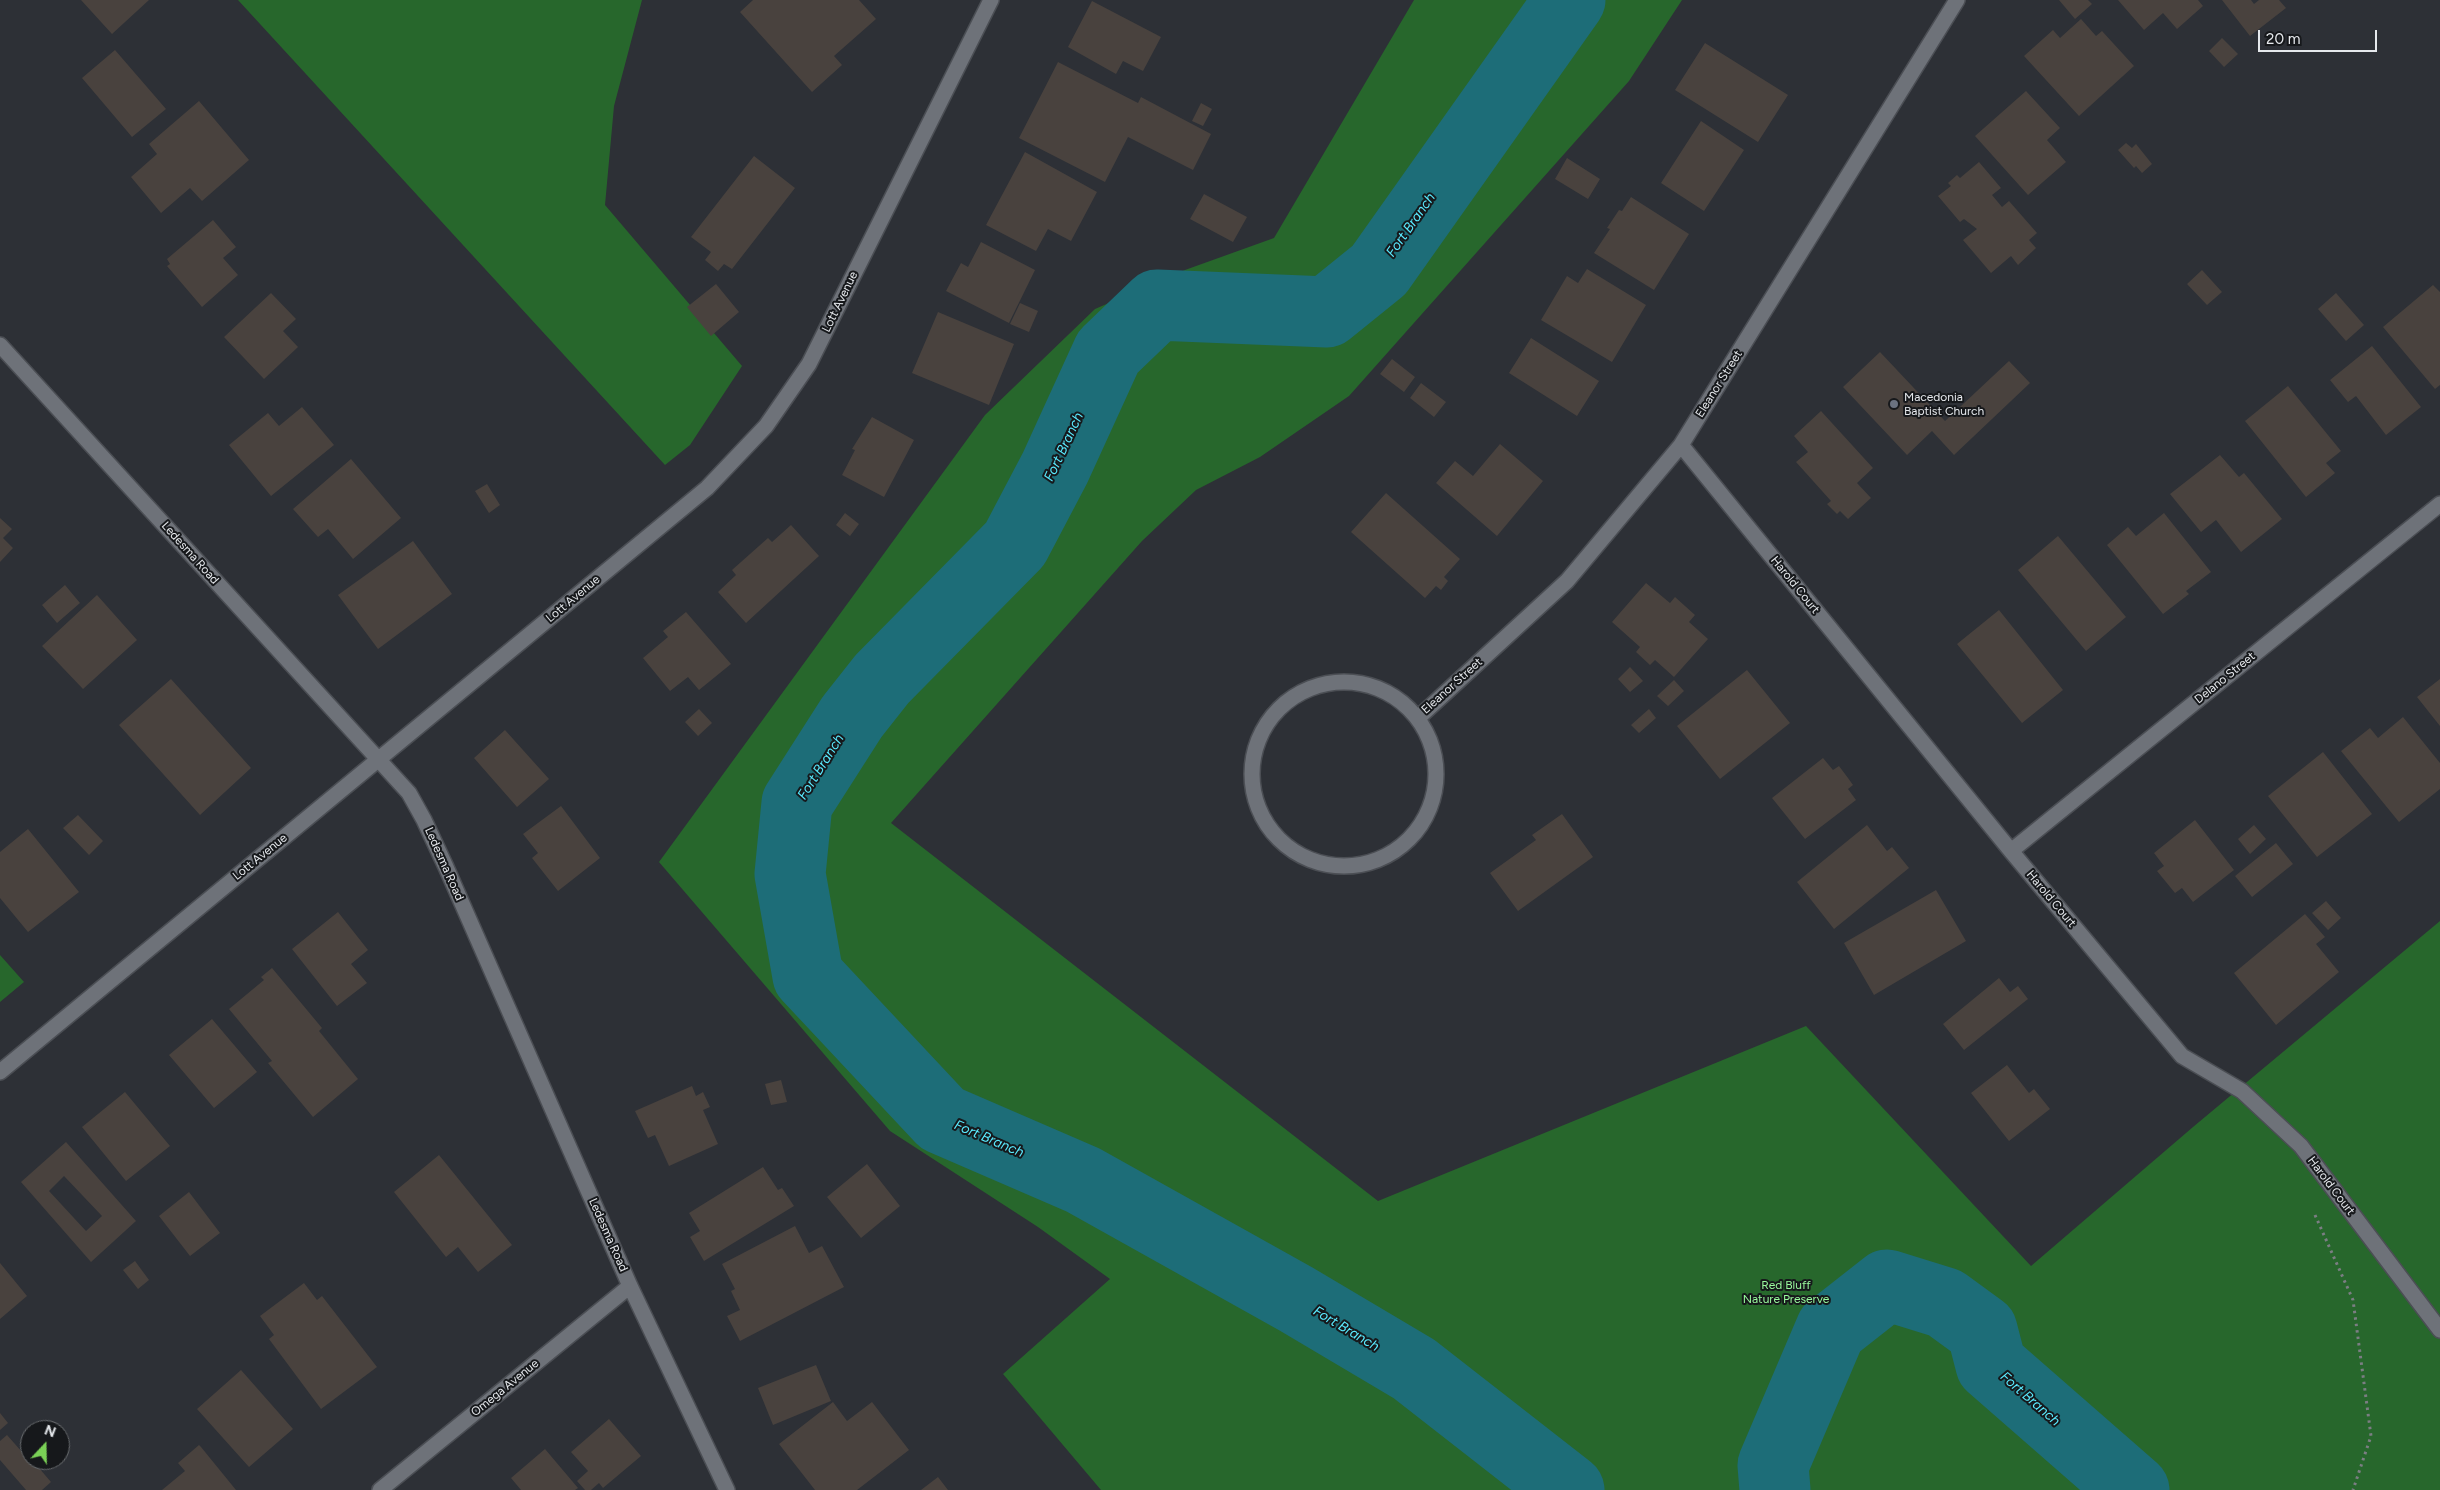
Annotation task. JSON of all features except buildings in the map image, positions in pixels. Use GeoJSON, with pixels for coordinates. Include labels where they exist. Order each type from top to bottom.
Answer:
{"type":"FeatureCollection","features":[{"type":"Feature","properties":{"kind":"street","name":"Lott Avenue"},"geometry":{"type":"LineString","coordinates":[[0,1072],[707,488],[766,426],[809,364],[991,0]]}},
{"type":"Feature","properties":{"kind":"street","name":"Eleanor Street"},"geometry":{"type":"LineString","coordinates":[[1418,718],[1567,581],[1681,445],[1957,0]]}},
{"type":"Feature","properties":{"kind":"street","name":"Ledesma Road"},"geometry":{"type":"LineString","coordinates":[[0,345],[409,793],[424,820],[630,1286],[727,1490]]}},
{"type":"Feature","properties":{"kind":"street","name":"Harold Court"},"geometry":{"type":"LineString","coordinates":[[1681,445],[2011,851],[2182,1056],[2242,1091],[2301,1146],[2440,1330]]}},
{"type":"Feature","properties":{"kind":"street","name":"Delano Street"},"geometry":{"type":"LineString","coordinates":[[2011,851],[2440,504]]}},
{"type":"Feature","properties":{"kind":"street","name":"Eleanor Street"},"geometry":{"type":"LineString","coordinates":[[1332,682],[1364,684],[1394,696],[1418,718],[1432,744],[1434,753],[1437,772],[1433,801],[1421,827],[1400,848],[1375,862],[1346,867],[1317,862],[1291,850],[1270,830],[1256,801],[1251,769],[1259,738],[1276,711],[1302,692],[1332,682]]}},
{"type":"Feature","properties":{"kind":"street","name":"Omega Avenue"},"geometry":{"type":"LineString","coordinates":[[380,1490],[630,1286]]}},
{"type":"Feature","properties":{"kind":"path"},"geometry":{"type":"LineString","coordinates":[[2313,1210],[2353,1300],[2371,1436],[2353,1490]]}},
{"type":"Feature","properties":{"kind":"green space"},"geometry":{"type":"Polygon","coordinates":[[[238,0],[642,0],[614,106],[605,205],[742,366],[690,445],[665,465],[238,0]]]}},
{"type":"Feature","properties":{"kind":"green space","name":"Red Bluff Nature Preserve"},"geometry":{"type":"Polygon","coordinates":[[[1414,0],[1682,0],[1629,81],[1349,396],[1260,457],[1196,490],[1142,541],[891,823],[1378,1201],[1806,1026],[2031,1266],[2193,1127],[2440,921],[2440,1490],[1101,1490],[1003,1374],[1110,1279],[1038,1227],[890,1131],[659,862],[985,415],[1095,309],[1185,270],[1274,238],[1414,0]]]}},
{"type":"Feature","properties":{"kind":"green space"},"geometry":{"type":"Polygon","coordinates":[[[0,955],[24,982],[0,1002],[0,955]]]}},
{"type":"Feature","properties":{"kind":"waterway","name":"Fort Branch"},"geometry":{"type":"LineString","coordinates":[[1569,1490],[1414,1369],[1296,1299],[1083,1180],[942,1119],[808,976],[790,874],[797,803],[852,717],[882,679],[1015,544],[1055,468],[1108,352],[1157,305],[1327,312],[1379,270],[1570,0]]}},
{"type":"Feature","properties":{"kind":"waterway","name":"Fort Branch"},"geometry":{"type":"LineString","coordinates":[[1775,1490],[1773,1465],[1831,1329],[1887,1285],[1945,1303],[1982,1330],[1991,1365],[2134,1490]]}},
{"type":"Feature","properties":{"kind":"place","name":"Macedonia Baptist Church"},"geometry":{"type":"Point","coordinates":[1894,404]}}]}
